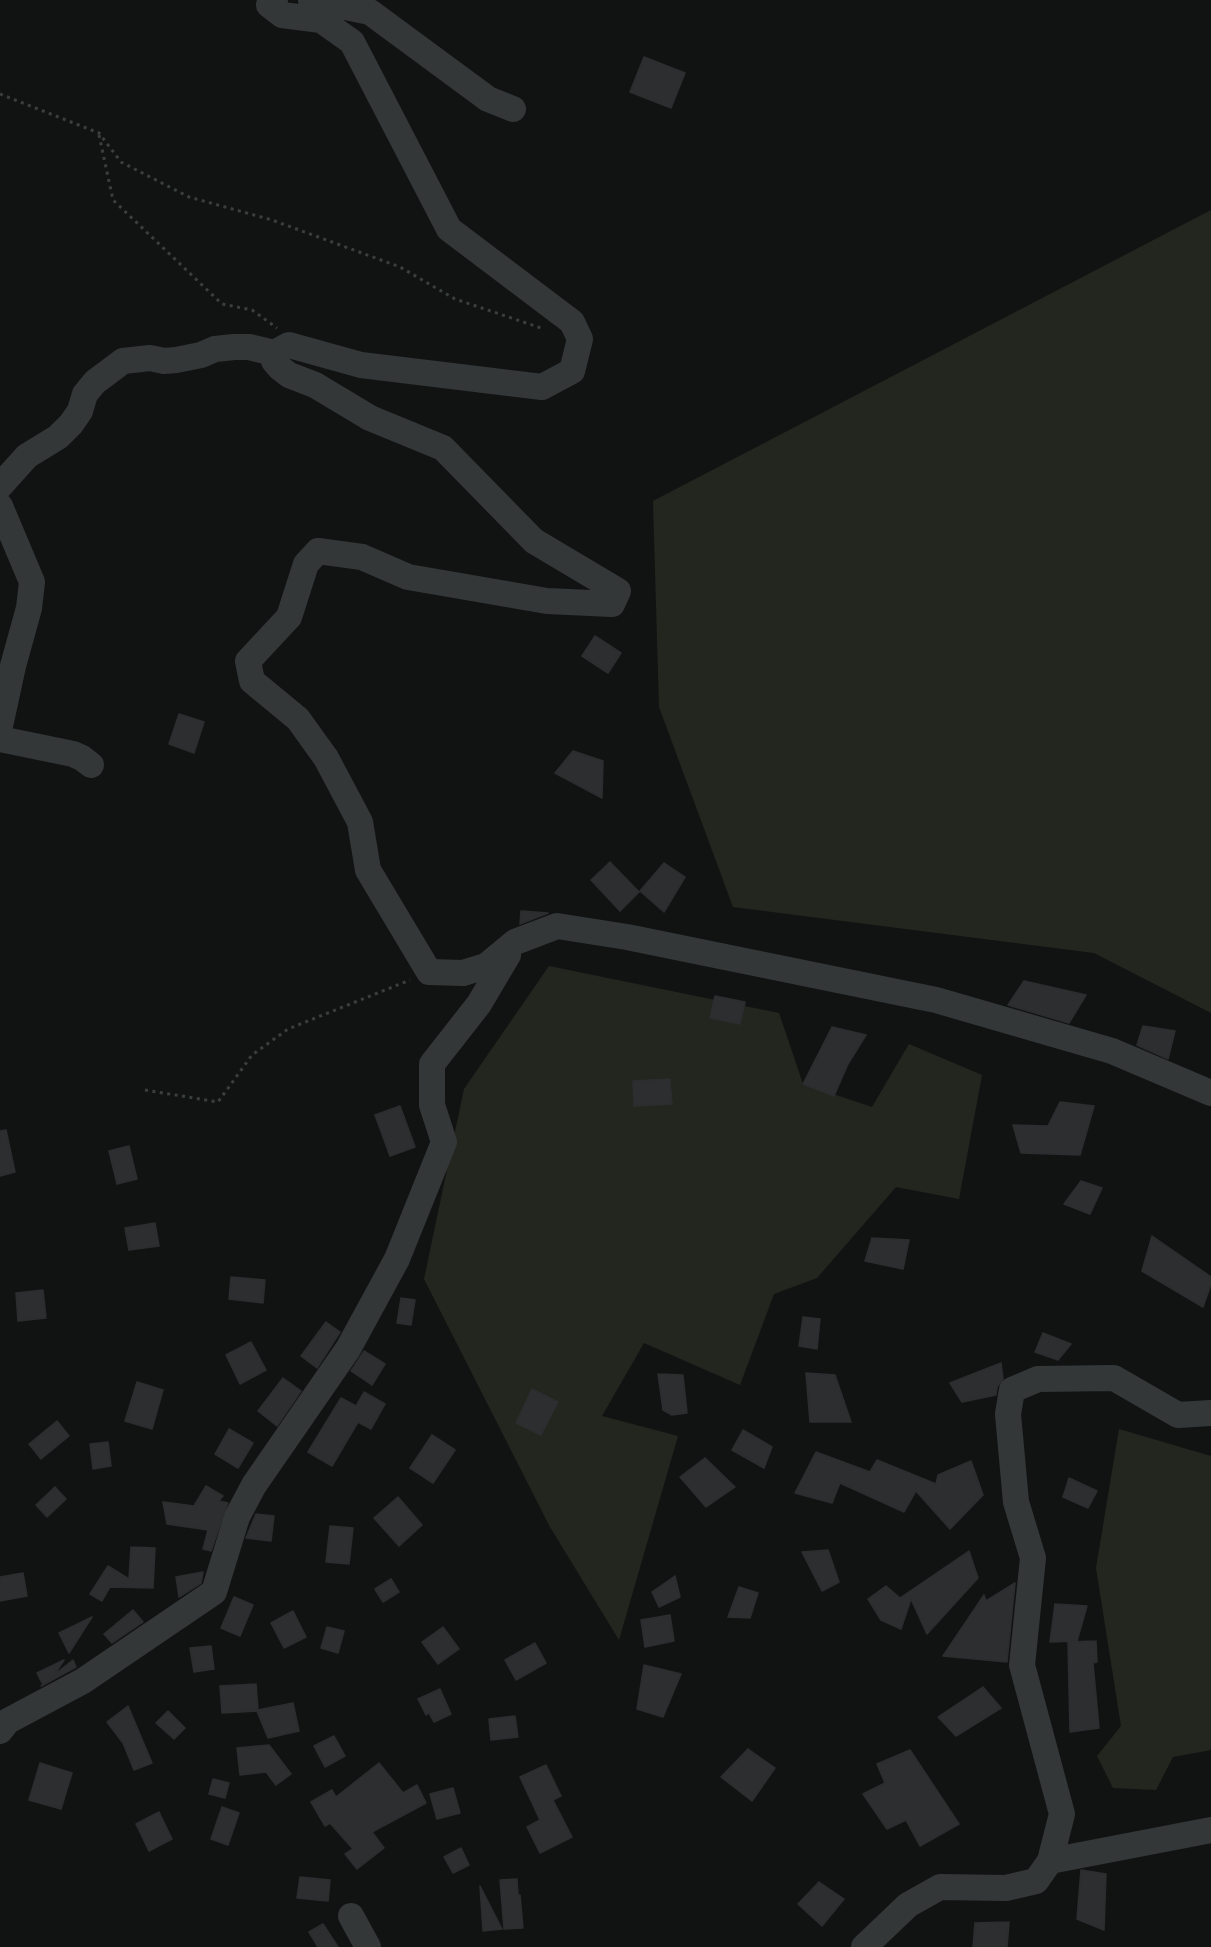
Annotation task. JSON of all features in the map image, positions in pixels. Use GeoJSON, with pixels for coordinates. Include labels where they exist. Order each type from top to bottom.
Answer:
{"type":"FeatureCollection","features":[{"type":"Feature","properties":{"kind":"street"},"geometry":{"type":"LineString","coordinates":[[0,486],[27,456],[58,437],[71,424],[80,411],[85,394],[95,382],[123,361],[150,358],[164,361],[176,360],[234,346],[249,346],[274,353],[289,345],[361,365],[543,387],[572,371],[580,339],[572,322],[449,229],[352,42],[321,20],[282,15],[270,5],[275,0]]}},
{"type":"Feature","properties":{"kind":"street"},"geometry":{"type":"LineString","coordinates":[[311,0],[370,12],[488,99],[513,109]]}},
{"type":"Feature","properties":{"kind":"street"},"geometry":{"type":"LineString","coordinates":[[274,353],[274,361],[289,375],[315,385],[370,418],[443,448],[534,541],[618,591],[612,604],[547,601],[408,577],[362,557],[318,551],[306,564],[289,617],[248,661],[252,681],[298,719],[326,758],[360,822],[368,870],[429,972],[463,973],[486,966],[515,942],[557,926],[627,937],[936,1000],[1112,1051],[1211,1093]]}},
{"type":"Feature","properties":{"kind":"street"},"geometry":{"type":"LineString","coordinates":[[0,506],[32,582],[29,608],[0,726]]}},
{"type":"Feature","properties":{"kind":"street"},"geometry":{"type":"LineString","coordinates":[[0,739],[73,754],[91,765]]}},
{"type":"Feature","properties":{"kind":"street"},"geometry":{"type":"LineString","coordinates":[[0,1731],[8,1721],[83,1681],[214,1592],[237,1517],[254,1485],[348,1349],[397,1259],[444,1142],[432,1105],[432,1065],[479,1004],[515,942]]}},
{"type":"Feature","properties":{"kind":"street"},"geometry":{"type":"LineString","coordinates":[[864,1947],[908,1905],[940,1887],[1006,1888],[1036,1881],[1050,1861],[1062,1814],[1022,1665],[1033,1558],[1016,1502],[1008,1414],[1012,1390],[1038,1379],[1114,1378],[1178,1415],[1211,1413]]}},
{"type":"Feature","properties":{"kind":"street"},"geometry":{"type":"LineString","coordinates":[[1050,1861],[1211,1830]]}},
{"type":"Feature","properties":{"kind":"street"},"geometry":{"type":"LineString","coordinates":[[351,1916],[368,1947]]}},
{"type":"Feature","properties":{"kind":"path"},"geometry":{"type":"LineString","coordinates":[[0,94],[99,133],[121,162],[189,197],[272,220],[400,267],[455,299],[580,339]]}},
{"type":"Feature","properties":{"kind":"path"},"geometry":{"type":"LineString","coordinates":[[99,133],[113,200],[222,304],[252,310],[274,327],[285,330]]}},
{"type":"Feature","properties":{"kind":"path"},"geometry":{"type":"LineString","coordinates":[[145,1090],[218,1101],[252,1055],[288,1029],[429,972]]}},
{"type":"Feature","properties":{"kind":"shaded area"},"geometry":{"type":"Polygon","coordinates":[[[1211,210],[1211,1013],[1094,953],[733,907],[659,707],[653,501],[1211,210]]]}},
{"type":"Feature","properties":{"kind":"shaded area"},"geometry":{"type":"Polygon","coordinates":[[[549,966],[779,1013],[803,1084],[872,1107],[909,1044],[982,1075],[959,1199],[896,1187],[817,1278],[774,1294],[740,1385],[644,1343],[602,1416],[678,1436],[619,1640],[550,1527],[424,1279],[464,1089],[549,966]]]}},
{"type":"Feature","properties":{"kind":"shaded area"},"geometry":{"type":"Polygon","coordinates":[[[1119,1429],[1211,1456],[1211,1750],[1173,1757],[1156,1790],[1113,1788],[1097,1756],[1121,1726],[1096,1568],[1119,1429]]]}},
{"type":"Feature","properties":{"kind":"building"},"geometry":{"type":"Polygon","coordinates":[[[644,57],[685,73],[671,108],[630,92],[644,57]]]}},
{"type":"Feature","properties":{"kind":"building"},"geometry":{"type":"Polygon","coordinates":[[[595,636],[621,653],[608,673],[582,656],[595,636]]]}},
{"type":"Feature","properties":{"kind":"building"},"geometry":{"type":"Polygon","coordinates":[[[179,714],[204,722],[194,753],[169,744],[179,714]]]}},
{"type":"Feature","properties":{"kind":"building"},"geometry":{"type":"Polygon","coordinates":[[[573,751],[603,761],[602,798],[555,773],[573,751]]]}},
{"type":"Feature","properties":{"kind":"building"},"geometry":{"type":"Polygon","coordinates":[[[610,862],[639,892],[620,911],[591,880],[610,862]]]}},
{"type":"Feature","properties":{"kind":"building"},"geometry":{"type":"Polygon","coordinates":[[[664,863],[685,877],[664,912],[640,891],[664,863]]]}},
{"type":"Feature","properties":{"kind":"building"},"geometry":{"type":"Polygon","coordinates":[[[521,911],[548,913],[520,924],[521,911]]]}},
{"type":"Feature","properties":{"kind":"building"},"geometry":{"type":"Polygon","coordinates":[[[1024,981],[1086,995],[1069,1023],[1008,1005],[1024,981]]]}},
{"type":"Feature","properties":{"kind":"building"},"geometry":{"type":"Polygon","coordinates":[[[715,996],[745,1002],[740,1024],[710,1018],[715,996]]]}},
{"type":"Feature","properties":{"kind":"building"},"geometry":{"type":"Polygon","coordinates":[[[1143,1026],[1175,1031],[1168,1059],[1137,1045],[1143,1026]]]}},
{"type":"Feature","properties":{"kind":"building"},"geometry":{"type":"Polygon","coordinates":[[[832,1027],[866,1035],[848,1064],[834,1096],[803,1084],[832,1027]]]}},
{"type":"Feature","properties":{"kind":"building"},"geometry":{"type":"Polygon","coordinates":[[[670,1079],[672,1104],[634,1106],[633,1081],[670,1079]]]}},
{"type":"Feature","properties":{"kind":"building"},"geometry":{"type":"Polygon","coordinates":[[[1060,1102],[1094,1106],[1080,1155],[1021,1153],[1013,1125],[1048,1126],[1060,1102]]]}},
{"type":"Feature","properties":{"kind":"building"},"geometry":{"type":"Polygon","coordinates":[[[400,1106],[415,1147],[390,1156],[375,1115],[400,1106]]]}},
{"type":"Feature","properties":{"kind":"building"},"geometry":{"type":"Polygon","coordinates":[[[6,1130],[15,1172],[0,1176],[0,1131],[6,1130]]]}},
{"type":"Feature","properties":{"kind":"building"},"geometry":{"type":"Polygon","coordinates":[[[129,1146],[137,1179],[117,1184],[109,1151],[129,1146]]]}},
{"type":"Feature","properties":{"kind":"building"},"geometry":{"type":"Polygon","coordinates":[[[1081,1181],[1102,1188],[1090,1214],[1064,1204],[1081,1181]]]}},
{"type":"Feature","properties":{"kind":"building"},"geometry":{"type":"Polygon","coordinates":[[[155,1223],[159,1246],[129,1250],[125,1228],[155,1223]]]}},
{"type":"Feature","properties":{"kind":"building"},"geometry":{"type":"Polygon","coordinates":[[[1152,1236],[1211,1277],[1211,1284],[1203,1307],[1142,1271],[1152,1236]]]}},
{"type":"Feature","properties":{"kind":"building"},"geometry":{"type":"Polygon","coordinates":[[[872,1238],[909,1240],[903,1269],[865,1261],[872,1238]]]}},
{"type":"Feature","properties":{"kind":"building"},"geometry":{"type":"Polygon","coordinates":[[[231,1277],[265,1280],[263,1303],[229,1299],[231,1277]]]}},
{"type":"Feature","properties":{"kind":"building"},"geometry":{"type":"Polygon","coordinates":[[[43,1290],[46,1318],[18,1321],[16,1293],[43,1290]]]}},
{"type":"Feature","properties":{"kind":"building"},"geometry":{"type":"Polygon","coordinates":[[[401,1298],[415,1300],[411,1325],[397,1323],[401,1298]]]}},
{"type":"Feature","properties":{"kind":"building"},"geometry":{"type":"Polygon","coordinates":[[[803,1317],[820,1319],[817,1349],[799,1346],[803,1317]]]}},
{"type":"Feature","properties":{"kind":"building"},"geometry":{"type":"Polygon","coordinates":[[[326,1322],[340,1332],[317,1368],[301,1356],[326,1322]]]}},
{"type":"Feature","properties":{"kind":"building"},"geometry":{"type":"Polygon","coordinates":[[[1043,1333],[1071,1344],[1058,1360],[1035,1352],[1043,1333]]]}},
{"type":"Feature","properties":{"kind":"building"},"geometry":{"type":"Polygon","coordinates":[[[251,1342],[266,1370],[240,1384],[226,1355],[251,1342]]]}},
{"type":"Feature","properties":{"kind":"building"},"geometry":{"type":"Polygon","coordinates":[[[364,1351],[385,1364],[372,1385],[351,1371],[364,1351]]]}},
{"type":"Feature","properties":{"kind":"building"},"geometry":{"type":"Polygon","coordinates":[[[1001,1363],[1003,1379],[997,1387],[996,1395],[962,1402],[950,1383],[1001,1363]]]}},
{"type":"Feature","properties":{"kind":"building"},"geometry":{"type":"Polygon","coordinates":[[[806,1373],[835,1375],[851,1422],[810,1422],[806,1373]]]}},
{"type":"Feature","properties":{"kind":"building"},"geometry":{"type":"Polygon","coordinates":[[[658,1374],[683,1375],[687,1413],[672,1415],[663,1410],[658,1374]]]}},
{"type":"Feature","properties":{"kind":"building"},"geometry":{"type":"Polygon","coordinates":[[[283,1378],[301,1391],[277,1426],[258,1411],[283,1378]]]}},
{"type":"Feature","properties":{"kind":"building"},"geometry":{"type":"Polygon","coordinates":[[[137,1382],[163,1390],[152,1429],[125,1421],[137,1382]]]}},
{"type":"Feature","properties":{"kind":"building"},"geometry":{"type":"Polygon","coordinates":[[[532,1389],[558,1402],[541,1435],[516,1423],[532,1389]]]}},
{"type":"Feature","properties":{"kind":"building"},"geometry":{"type":"Polygon","coordinates":[[[364,1392],[385,1404],[371,1429],[358,1422],[332,1466],[308,1452],[341,1398],[356,1406],[364,1392]]]}},
{"type":"Feature","properties":{"kind":"building"},"geometry":{"type":"Polygon","coordinates":[[[57,1421],[69,1436],[41,1459],[29,1444],[57,1421]]]}},
{"type":"Feature","properties":{"kind":"building"},"geometry":{"type":"Polygon","coordinates":[[[229,1429],[253,1443],[238,1468],[215,1454],[229,1429]]]}},
{"type":"Feature","properties":{"kind":"building"},"geometry":{"type":"Polygon","coordinates":[[[743,1430],[772,1447],[764,1468],[732,1450],[743,1430]]]}},
{"type":"Feature","properties":{"kind":"building"},"geometry":{"type":"Polygon","coordinates":[[[432,1435],[455,1450],[433,1483],[410,1468],[432,1435]]]}},
{"type":"Feature","properties":{"kind":"building"},"geometry":{"type":"Polygon","coordinates":[[[108,1442],[111,1466],[93,1469],[90,1444],[108,1442]]]}},
{"type":"Feature","properties":{"kind":"building"},"geometry":{"type":"Polygon","coordinates":[[[816,1452],[870,1472],[877,1460],[936,1484],[938,1475],[971,1461],[983,1495],[950,1529],[916,1491],[904,1512],[840,1483],[832,1503],[795,1493],[816,1452]]]}},
{"type":"Feature","properties":{"kind":"building"},"geometry":{"type":"Polygon","coordinates":[[[705,1458],[735,1487],[706,1507],[680,1477],[705,1458]]]}},
{"type":"Feature","properties":{"kind":"building"},"geometry":{"type":"Polygon","coordinates":[[[1069,1478],[1097,1491],[1088,1508],[1063,1497],[1069,1478]]]}},
{"type":"Feature","properties":{"kind":"building"},"geometry":{"type":"Polygon","coordinates":[[[206,1486],[223,1496],[219,1501],[228,1503],[211,1551],[203,1549],[208,1530],[167,1524],[163,1502],[194,1506],[206,1486]]]}},
{"type":"Feature","properties":{"kind":"building"},"geometry":{"type":"Polygon","coordinates":[[[55,1487],[66,1499],[47,1517],[36,1505],[55,1487]]]}},
{"type":"Feature","properties":{"kind":"building"},"geometry":{"type":"Polygon","coordinates":[[[398,1497],[422,1525],[399,1546],[374,1518],[398,1497]]]}},
{"type":"Feature","properties":{"kind":"building"},"geometry":{"type":"Polygon","coordinates":[[[256,1514],[274,1516],[271,1541],[246,1538],[256,1514]]]}},
{"type":"Feature","properties":{"kind":"building"},"geometry":{"type":"Polygon","coordinates":[[[330,1526],[353,1528],[349,1564],[326,1562],[330,1526]]]}},
{"type":"Feature","properties":{"kind":"building"},"geometry":{"type":"Polygon","coordinates":[[[131,1547],[155,1548],[153,1588],[110,1587],[102,1601],[90,1594],[108,1566],[129,1579],[131,1547]]]}},
{"type":"Feature","properties":{"kind":"building"},"geometry":{"type":"Polygon","coordinates":[[[828,1550],[839,1582],[822,1591],[802,1552],[828,1550]]]}},
{"type":"Feature","properties":{"kind":"building"},"geometry":{"type":"Polygon","coordinates":[[[969,1551],[978,1578],[927,1634],[911,1599],[901,1629],[881,1620],[868,1599],[886,1586],[900,1598],[969,1551]]]}},
{"type":"Feature","properties":{"kind":"building"},"geometry":{"type":"Polygon","coordinates":[[[203,1572],[201,1583],[179,1597],[176,1577],[203,1572]]]}},
{"type":"Feature","properties":{"kind":"building"},"geometry":{"type":"Polygon","coordinates":[[[23,1573],[27,1596],[0,1601],[0,1577],[23,1573]]]}},
{"type":"Feature","properties":{"kind":"building"},"geometry":{"type":"Polygon","coordinates":[[[675,1576],[680,1597],[659,1607],[652,1592],[675,1576]]]}},
{"type":"Feature","properties":{"kind":"building"},"geometry":{"type":"Polygon","coordinates":[[[391,1579],[399,1592],[383,1602],[375,1589],[391,1579]]]}},
{"type":"Feature","properties":{"kind":"building"},"geometry":{"type":"Polygon","coordinates":[[[1015,1583],[1007,1662],[943,1656],[984,1595],[986,1601],[1015,1583]]]}},
{"type":"Feature","properties":{"kind":"building"},"geometry":{"type":"Polygon","coordinates":[[[739,1587],[758,1593],[750,1618],[728,1617],[739,1587]]]}},
{"type":"Feature","properties":{"kind":"building"},"geometry":{"type":"Polygon","coordinates":[[[234,1597],[253,1605],[240,1636],[221,1628],[234,1597]]]}},
{"type":"Feature","properties":{"kind":"building"},"geometry":{"type":"Polygon","coordinates":[[[1055,1604],[1087,1606],[1077,1641],[1050,1642],[1055,1604]]]}},
{"type":"Feature","properties":{"kind":"building"},"geometry":{"type":"Polygon","coordinates":[[[133,1610],[143,1622],[112,1643],[104,1634],[133,1610]]]}},
{"type":"Feature","properties":{"kind":"building"},"geometry":{"type":"Polygon","coordinates":[[[293,1611],[306,1637],[284,1648],[271,1623],[293,1611]]]}},
{"type":"Feature","properties":{"kind":"building"},"geometry":{"type":"Polygon","coordinates":[[[670,1615],[674,1641],[645,1647],[641,1620],[670,1615]]]}},
{"type":"Feature","properties":{"kind":"building"},"geometry":{"type":"Polygon","coordinates":[[[92,1617],[69,1653],[59,1633],[92,1617]]]}},
{"type":"Feature","properties":{"kind":"building"},"geometry":{"type":"Polygon","coordinates":[[[327,1627],[344,1631],[338,1653],[321,1648],[327,1627]]]}},
{"type":"Feature","properties":{"kind":"building"},"geometry":{"type":"Polygon","coordinates":[[[443,1627],[459,1649],[438,1664],[422,1642],[443,1627]]]}},
{"type":"Feature","properties":{"kind":"building"},"geometry":{"type":"Polygon","coordinates":[[[1096,1641],[1097,1662],[1093,1663],[1099,1728],[1070,1732],[1068,1642],[1096,1641]]]}},
{"type":"Feature","properties":{"kind":"building"},"geometry":{"type":"Polygon","coordinates":[[[535,1643],[546,1663],[516,1680],[505,1660],[535,1643]]]}},
{"type":"Feature","properties":{"kind":"building"},"geometry":{"type":"Polygon","coordinates":[[[211,1646],[214,1669],[194,1672],[190,1648],[211,1646]]]}},
{"type":"Feature","properties":{"kind":"building"},"geometry":{"type":"Polygon","coordinates":[[[64,1660],[54,1675],[73,1660],[76,1667],[43,1685],[37,1673],[64,1660]]]}},
{"type":"Feature","properties":{"kind":"building"},"geometry":{"type":"Polygon","coordinates":[[[644,1665],[681,1674],[663,1717],[637,1709],[644,1665]]]}},
{"type":"Feature","properties":{"kind":"building"},"geometry":{"type":"Polygon","coordinates":[[[256,1684],[258,1710],[293,1703],[299,1731],[268,1738],[257,1711],[222,1713],[220,1686],[256,1684]]]}},
{"type":"Feature","properties":{"kind":"building"},"geometry":{"type":"Polygon","coordinates":[[[983,1687],[1001,1708],[956,1736],[938,1717],[983,1687]]]}},
{"type":"Feature","properties":{"kind":"building"},"geometry":{"type":"Polygon","coordinates":[[[440,1689],[451,1714],[434,1722],[429,1713],[426,1715],[418,1699],[440,1689]]]}},
{"type":"Feature","properties":{"kind":"building"},"geometry":{"type":"Polygon","coordinates":[[[128,1706],[152,1763],[134,1770],[123,1743],[107,1722],[128,1706]]]}},
{"type":"Feature","properties":{"kind":"building"},"geometry":{"type":"Polygon","coordinates":[[[168,1711],[185,1728],[174,1739],[156,1723],[168,1711]]]}},
{"type":"Feature","properties":{"kind":"building"},"geometry":{"type":"Polygon","coordinates":[[[515,1716],[518,1737],[491,1740],[489,1719],[515,1716]]]}},
{"type":"Feature","properties":{"kind":"building"},"geometry":{"type":"Polygon","coordinates":[[[334,1736],[345,1756],[325,1767],[314,1746],[334,1736]]]}},
{"type":"Feature","properties":{"kind":"building"},"geometry":{"type":"Polygon","coordinates":[[[269,1745],[291,1774],[276,1785],[266,1772],[240,1775],[237,1748],[269,1745]]]}},
{"type":"Feature","properties":{"kind":"building"},"geometry":{"type":"Polygon","coordinates":[[[748,1749],[775,1768],[752,1801],[721,1777],[748,1749]]]}},
{"type":"Feature","properties":{"kind":"building"},"geometry":{"type":"Polygon","coordinates":[[[910,1750],[959,1824],[920,1846],[906,1820],[887,1829],[863,1794],[885,1783],[877,1764],[910,1750]]]}},
{"type":"Feature","properties":{"kind":"building"},"geometry":{"type":"Polygon","coordinates":[[[40,1763],[72,1773],[61,1809],[29,1800],[40,1763]]]}},
{"type":"Feature","properties":{"kind":"building"},"geometry":{"type":"Polygon","coordinates":[[[379,1763],[403,1793],[417,1785],[426,1803],[372,1832],[384,1848],[357,1869],[345,1854],[353,1849],[330,1823],[325,1826],[311,1802],[332,1790],[336,1797],[379,1763]]]}},
{"type":"Feature","properties":{"kind":"building"},"geometry":{"type":"Polygon","coordinates":[[[546,1765],[561,1796],[553,1800],[572,1837],[540,1853],[527,1827],[540,1820],[520,1777],[546,1765]]]}},
{"type":"Feature","properties":{"kind":"building"},"geometry":{"type":"Polygon","coordinates":[[[213,1779],[229,1783],[225,1798],[209,1794],[213,1779]]]}},
{"type":"Feature","properties":{"kind":"building"},"geometry":{"type":"Polygon","coordinates":[[[453,1788],[460,1813],[437,1819],[430,1794],[453,1788]]]}},
{"type":"Feature","properties":{"kind":"building"},"geometry":{"type":"Polygon","coordinates":[[[222,1807],[239,1813],[228,1845],[211,1839],[222,1807]]]}},
{"type":"Feature","properties":{"kind":"building"},"geometry":{"type":"Polygon","coordinates":[[[159,1812],[172,1839],[149,1851],[136,1824],[159,1812]]]}},
{"type":"Feature","properties":{"kind":"building"},"geometry":{"type":"Polygon","coordinates":[[[461,1848],[469,1865],[453,1873],[444,1857],[461,1848]]]}},
{"type":"Feature","properties":{"kind":"building"},"geometry":{"type":"Polygon","coordinates":[[[1081,1870],[1106,1874],[1104,1930],[1077,1919],[1081,1870]]]}},
{"type":"Feature","properties":{"kind":"building"},"geometry":{"type":"Polygon","coordinates":[[[300,1877],[330,1880],[328,1901],[297,1898],[300,1877]]]}},
{"type":"Feature","properties":{"kind":"building"},"geometry":{"type":"Polygon","coordinates":[[[517,1879],[523,1928],[504,1929],[500,1880],[517,1879]]]}},
{"type":"Feature","properties":{"kind":"building"},"geometry":{"type":"Polygon","coordinates":[[[819,1882],[844,1899],[822,1926],[798,1904],[819,1882]]]}},
{"type":"Feature","properties":{"kind":"building"},"geometry":{"type":"Polygon","coordinates":[[[480,1886],[502,1929],[483,1931],[480,1886]]]}},
{"type":"Feature","properties":{"kind":"building"},"geometry":{"type":"Polygon","coordinates":[[[1009,1922],[1007,1947],[973,1947],[975,1923],[1009,1922]]]}},
{"type":"Feature","properties":{"kind":"building"},"geometry":{"type":"Polygon","coordinates":[[[323,1924],[338,1947],[318,1947],[309,1932],[323,1924]]]}}]}
